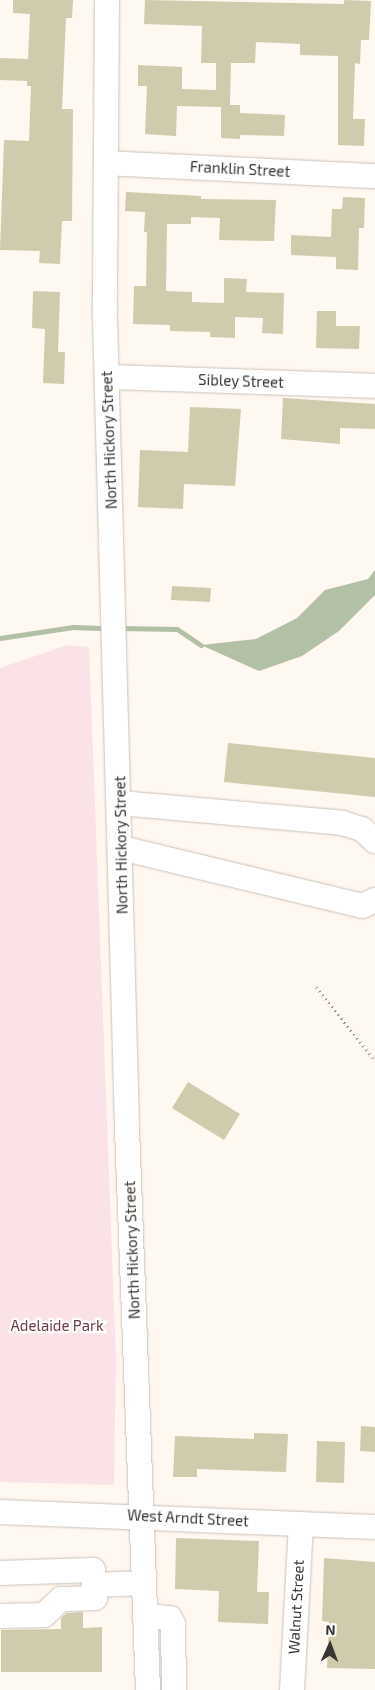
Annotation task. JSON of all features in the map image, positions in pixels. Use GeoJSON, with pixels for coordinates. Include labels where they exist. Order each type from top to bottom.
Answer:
{"type":"FeatureCollection","features":[{"type":"Feature","properties":{"kind":"street","name":"North Hickory Street"},"geometry":{"type":"LineString","coordinates":[[107,0],[107,377],[116,651],[127,1128],[148,1690]]}},
{"type":"Feature","properties":{"kind":"street","name":"Franklin Street"},"geometry":{"type":"LineString","coordinates":[[106,163],[375,176]]}},
{"type":"Feature","properties":{"kind":"street","name":"Sibley Street"},"geometry":{"type":"LineString","coordinates":[[107,377],[375,386]]}},
{"type":"Feature","properties":{"kind":"street"},"geometry":{"type":"LineString","coordinates":[[120,803],[342,823],[362,829],[375,841]]}},
{"type":"Feature","properties":{"kind":"street"},"geometry":{"type":"LineString","coordinates":[[121,848],[362,906],[375,900]]}},
{"type":"Feature","properties":{"kind":"street","name":"West Arndt Street"},"geometry":{"type":"LineString","coordinates":[[0,1512],[142,1516],[375,1527]]}},
{"type":"Feature","properties":{"kind":"street","name":"Walnut Street"},"geometry":{"type":"LineString","coordinates":[[292,1690],[301,1524]]}},
{"type":"Feature","properties":{"kind":"street"},"geometry":{"type":"LineString","coordinates":[[0,1572],[93,1570],[95,1598],[61,1599],[44,1615],[0,1616]]}},
{"type":"Feature","properties":{"kind":"street"},"geometry":{"type":"LineString","coordinates":[[94,1585],[144,1583]]}},
{"type":"Feature","properties":{"kind":"street"},"geometry":{"type":"LineString","coordinates":[[146,1616],[170,1618],[173,1624],[174,1690]]}},
{"type":"Feature","properties":{"kind":"path"},"geometry":{"type":"LineString","coordinates":[[316,987],[375,1060]]}},
{"type":"Feature","properties":{"kind":"green space","name":"Adelaide Park"},"geometry":{"type":"Polygon","coordinates":[[[68,645],[89,647],[116,1359],[114,1485],[0,1482],[0,668],[68,645]]]}},
{"type":"Feature","properties":{"kind":"shaded area"},"geometry":{"type":"Polygon","coordinates":[[[375,570],[375,595],[339,631],[302,656],[259,671],[201,645],[256,639],[297,618],[325,590],[368,579],[375,570]]]}},
{"type":"Feature","properties":{"kind":"building"},"geometry":{"type":"Polygon","coordinates":[[[13,0],[73,0],[72,18],[66,18],[62,109],[73,109],[72,221],[62,221],[60,264],[39,263],[40,251],[0,250],[4,140],[29,141],[31,86],[27,86],[27,81],[0,80],[0,58],[28,59],[30,14],[13,13],[13,0]]]}},
{"type":"Feature","properties":{"kind":"building"},"geometry":{"type":"Polygon","coordinates":[[[145,0],[344,4],[344,0],[371,1],[369,40],[361,40],[360,64],[355,63],[353,119],[365,119],[364,146],[338,145],[338,56],[300,55],[300,44],[256,42],[255,63],[231,63],[230,105],[240,105],[240,113],[285,115],[284,136],[240,135],[240,139],[221,138],[221,107],[177,106],[176,136],[145,134],[147,86],[138,86],[138,65],[182,67],[182,89],[216,90],[216,63],[201,63],[202,26],[144,24],[145,0]]]}},
{"type":"Feature","properties":{"kind":"building"},"geometry":{"type":"Polygon","coordinates":[[[126,192],[201,196],[201,199],[276,200],[274,241],[219,240],[220,218],[191,217],[191,224],[167,224],[166,291],[192,292],[192,302],[224,303],[224,278],[247,279],[246,292],[284,293],[283,334],[262,333],[263,318],[235,317],[235,338],[210,337],[210,332],[170,331],[170,325],[133,324],[134,286],[146,286],[147,232],[144,232],[145,212],[125,211],[126,192]]]}},
{"type":"Feature","properties":{"kind":"building"},"geometry":{"type":"Polygon","coordinates":[[[343,197],[365,198],[364,228],[359,228],[358,270],[336,269],[336,257],[291,255],[291,235],[331,237],[332,209],[342,209],[343,197]]]}},
{"type":"Feature","properties":{"kind":"building"},"geometry":{"type":"Polygon","coordinates":[[[33,291],[60,292],[58,352],[65,352],[64,384],[43,383],[45,329],[32,328],[33,291]]]}},
{"type":"Feature","properties":{"kind":"building"},"geometry":{"type":"Polygon","coordinates":[[[317,311],[336,311],[336,326],[360,326],[359,349],[316,348],[317,311]]]}},
{"type":"Feature","properties":{"kind":"building"},"geometry":{"type":"Polygon","coordinates":[[[283,398],[375,404],[375,429],[340,428],[340,444],[281,439],[283,398]]]}},
{"type":"Feature","properties":{"kind":"building"},"geometry":{"type":"Polygon","coordinates":[[[190,407],[241,409],[235,486],[184,484],[183,509],[138,507],[140,450],[188,452],[190,407]]]}},
{"type":"Feature","properties":{"kind":"building"},"geometry":{"type":"Polygon","coordinates":[[[172,586],[211,588],[210,602],[171,600],[172,586]]]}},
{"type":"Feature","properties":{"kind":"building"},"geometry":{"type":"Polygon","coordinates":[[[228,743],[375,758],[375,797],[224,782],[228,743]]]}},
{"type":"Feature","properties":{"kind":"building"},"geometry":{"type":"Polygon","coordinates":[[[188,1082],[240,1114],[224,1140],[172,1108],[188,1082]]]}},
{"type":"Feature","properties":{"kind":"building"},"geometry":{"type":"Polygon","coordinates":[[[361,1426],[375,1427],[375,1452],[360,1451],[361,1426]]]}},
{"type":"Feature","properties":{"kind":"building"},"geometry":{"type":"Polygon","coordinates":[[[254,1433],[288,1434],[286,1472],[197,1469],[197,1477],[173,1477],[175,1436],[254,1439],[254,1433]]]}},
{"type":"Feature","properties":{"kind":"building"},"geometry":{"type":"Polygon","coordinates":[[[317,1441],[345,1442],[344,1483],[316,1482],[317,1441]]]}},
{"type":"Feature","properties":{"kind":"building"},"geometry":{"type":"Polygon","coordinates":[[[176,1538],[259,1541],[257,1592],[269,1592],[268,1624],[218,1622],[219,1591],[175,1589],[176,1538]]]}},
{"type":"Feature","properties":{"kind":"building"},"geometry":{"type":"Polygon","coordinates":[[[324,1558],[375,1562],[375,1669],[327,1668],[329,1622],[322,1621],[324,1558]]]}},
{"type":"Feature","properties":{"kind":"building"},"geometry":{"type":"Polygon","coordinates":[[[83,1612],[83,1628],[102,1627],[102,1672],[1,1672],[1,1630],[61,1629],[61,1618],[67,1613],[83,1612]]]}},
{"type":"Feature","properties":{"kind":"waterway"},"geometry":{"type":"LineString","coordinates":[[0,638],[73,627],[106,628]]}},
{"type":"Feature","properties":{"kind":"waterway"},"geometry":{"type":"LineString","coordinates":[[120,628],[177,629],[201,645]]}}]}
